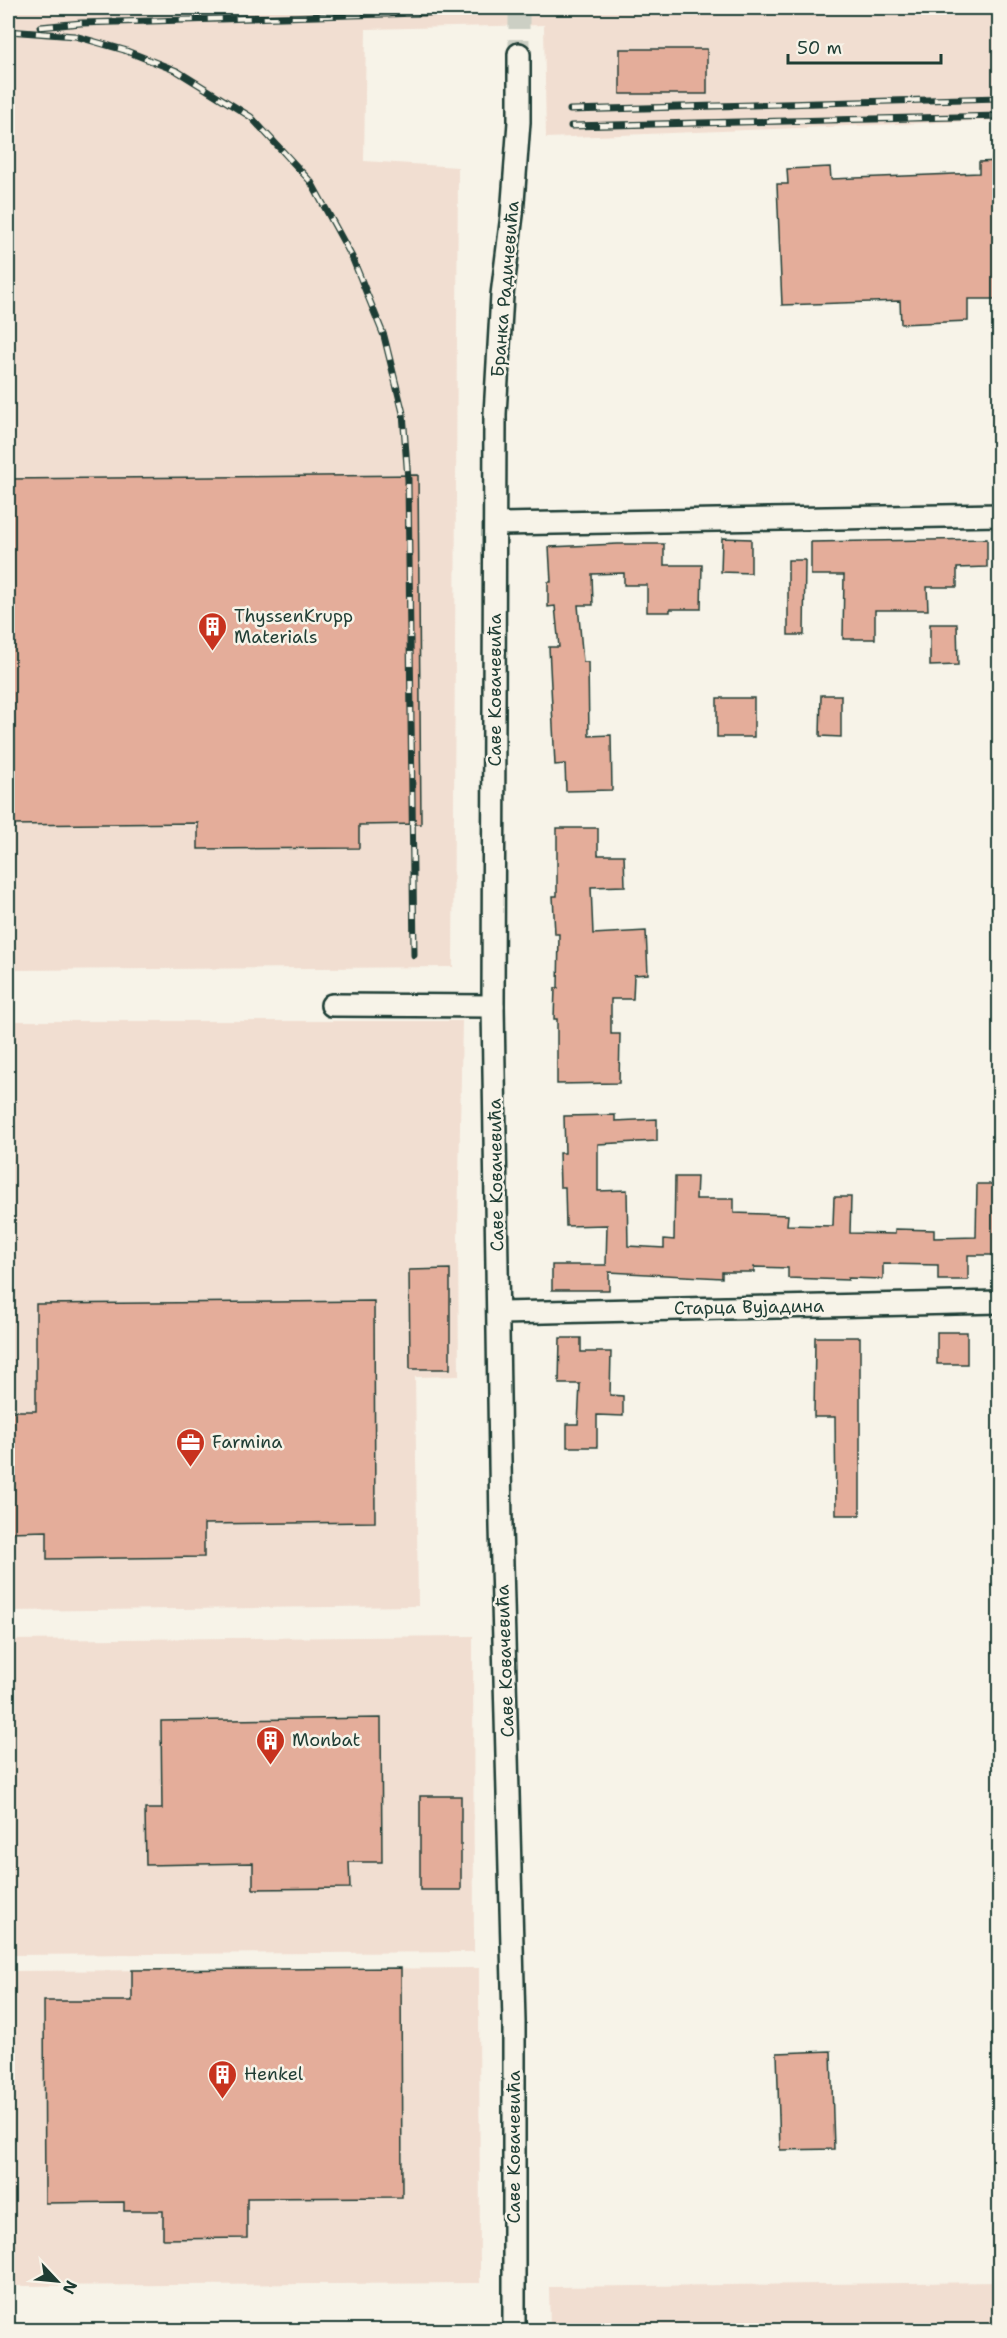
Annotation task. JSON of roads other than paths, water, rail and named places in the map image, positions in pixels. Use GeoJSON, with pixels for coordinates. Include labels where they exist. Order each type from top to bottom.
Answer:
{"type":"FeatureCollection","features":[{"type":"Feature","properties":{"kind":"street","name":"Бранка Радичевића"},"geometry":{"type":"LineString","coordinates":[[496,524],[495,414],[502,295],[512,215],[519,122],[519,54]]}},
{"type":"Feature","properties":{"kind":"street"},"geometry":{"type":"LineString","coordinates":[[496,524],[999,515]]}},
{"type":"Feature","properties":{"kind":"street","name":"Саве Ковачевића"},"geometry":{"type":"LineString","coordinates":[[496,524],[493,1006],[501,1526],[514,2022],[513,2331]]}},
{"type":"Feature","properties":{"kind":"street"},"geometry":{"type":"LineString","coordinates":[[332,1005],[493,1006]]}},
{"type":"Feature","properties":{"kind":"street","name":"Старца Вујадина"},"geometry":{"type":"LineString","coordinates":[[499,1313],[999,1302]]}},
{"type":"Feature","properties":{"kind":"tunnel"},"geometry":{"type":"LineString","coordinates":[[519,8],[519,54]]}},
{"type":"Feature","properties":{"kind":"railway"},"geometry":{"type":"LineString","coordinates":[[40,27],[81,23],[591,8]]}},
{"type":"Feature","properties":{"kind":"railway"},"geometry":{"type":"LineString","coordinates":[[8,31],[75,36],[124,50],[177,71],[251,117],[311,182],[352,257],[384,336],[403,413],[408,480],[414,955]]}},
{"type":"Feature","properties":{"kind":"railway"},"geometry":{"type":"LineString","coordinates":[[570,110],[1000,98]]}},
{"type":"Feature","properties":{"kind":"railway"},"geometry":{"type":"LineString","coordinates":[[571,126],[1000,116]]}},
{"type":"Feature","properties":{"kind":"place","name":"ThyssenKrupp Materials"},"geometry":{"type":"Point","coordinates":[213,652]}},
{"type":"Feature","properties":{"kind":"place","name":"Farmina"},"geometry":{"type":"Point","coordinates":[191,1468]}},
{"type":"Feature","properties":{"kind":"place","name":"Monbat"},"geometry":{"type":"Point","coordinates":[271,1766]}},
{"type":"Feature","properties":{"kind":"place","name":"Henkel"},"geometry":{"type":"Point","coordinates":[223,2100]}}]}
